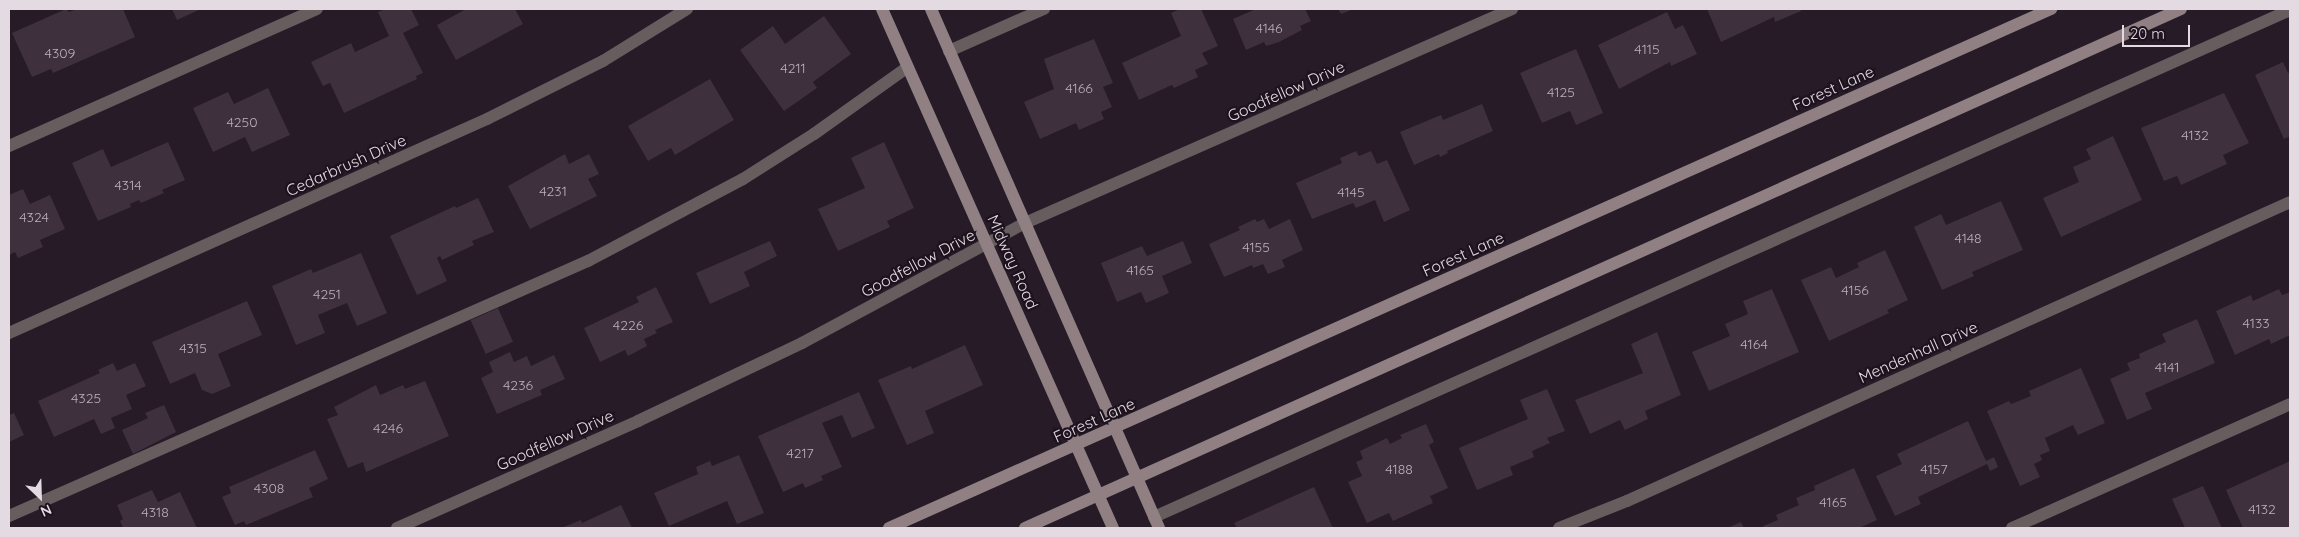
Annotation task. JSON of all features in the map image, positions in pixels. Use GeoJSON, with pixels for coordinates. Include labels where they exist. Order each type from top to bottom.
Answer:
{"type":"FeatureCollection","features":[{"type":"Feature","properties":{"kind":"main road","name":"Midway Road"},"geometry":{"type":"LineString","coordinates":[[882,9],[1114,528]]}},
{"type":"Feature","properties":{"kind":"main road","name":"Midway Road"},"geometry":{"type":"LineString","coordinates":[[931,9],[1156,523]]}},
{"type":"Feature","properties":{"kind":"main road","name":"Forest Lane"},"geometry":{"type":"LineString","coordinates":[[889,528],[2051,9]]}},
{"type":"Feature","properties":{"kind":"main road"},"geometry":{"type":"LineString","coordinates":[[1025,528],[2181,9]]}},
{"type":"Feature","properties":{"kind":"street"},"geometry":{"type":"LineString","coordinates":[[9,146],[317,9]]}},
{"type":"Feature","properties":{"kind":"street","name":"Cedarbrush Drive"},"geometry":{"type":"LineString","coordinates":[[9,333],[487,119],[603,60],[687,9]]}},
{"type":"Feature","properties":{"kind":"street"},"geometry":{"type":"LineString","coordinates":[[950,51],[1044,9]]}},
{"type":"Feature","properties":{"kind":"street","name":"Goodfellow Drive"},"geometry":{"type":"LineString","coordinates":[[397,528],[638,421],[802,343],[1025,223],[1512,9]]}},
{"type":"Feature","properties":{"kind":"street"},"geometry":{"type":"LineString","coordinates":[[1156,523],[2290,10]]}},
{"type":"Feature","properties":{"kind":"street"},"geometry":{"type":"LineString","coordinates":[[9,516],[588,261],[743,179],[814,134],[908,67]]}},
{"type":"Feature","properties":{"kind":"street","name":"Mendenhall Drive"},"geometry":{"type":"LineString","coordinates":[[1558,528],[1627,501],[2290,202]]}},
{"type":"Feature","properties":{"kind":"street"},"geometry":{"type":"LineString","coordinates":[[2012,528],[2290,404]]}},
{"type":"Feature","properties":{"kind":"building"},"geometry":{"type":"Polygon","coordinates":[[[66,9],[69,12],[77,9],[123,9],[135,37],[53,73],[51,69],[32,77],[12,33],[66,9]]]}},
{"type":"Feature","properties":{"kind":"building"},"geometry":{"type":"Polygon","coordinates":[[[172,9],[201,9],[177,20],[172,9]]]}},
{"type":"Feature","properties":{"kind":"building"},"geometry":{"type":"Polygon","coordinates":[[[385,9],[411,9],[419,25],[403,33],[423,73],[416,76],[417,79],[344,113],[330,83],[323,86],[311,62],[351,43],[355,52],[389,36],[378,12],[385,9]]]}},
{"type":"Feature","properties":{"kind":"building"},"geometry":{"type":"Polygon","coordinates":[[[466,9],[515,9],[523,24],[456,60],[437,25],[466,9]]]}},
{"type":"Feature","properties":{"kind":"building"},"geometry":{"type":"Polygon","coordinates":[[[1180,9],[1201,9],[1218,46],[1202,53],[1208,64],[1195,70],[1198,77],[1174,88],[1172,85],[1139,100],[1122,63],[1181,36],[1171,13],[1180,9]]]}},
{"type":"Feature","properties":{"kind":"building"},"geometry":{"type":"Polygon","coordinates":[[[1256,9],[1305,9],[1311,21],[1300,26],[1302,30],[1279,42],[1266,46],[1264,42],[1246,50],[1233,19],[1256,9]]]}},
{"type":"Feature","properties":{"kind":"building"},"geometry":{"type":"Polygon","coordinates":[[[1338,9],[1354,9],[1341,14],[1338,9]]]}},
{"type":"Feature","properties":{"kind":"building"},"geometry":{"type":"Polygon","coordinates":[[[1707,9],[1800,9],[1801,11],[1775,22],[1774,17],[1721,42],[1707,9]]]}},
{"type":"Feature","properties":{"kind":"building"},"geometry":{"type":"Polygon","coordinates":[[[1667,12],[1675,29],[1683,25],[1697,54],[1671,66],[1670,62],[1619,89],[1598,45],[1667,12]]]}},
{"type":"Feature","properties":{"kind":"building"},"geometry":{"type":"Polygon","coordinates":[[[824,16],[851,54],[813,82],[817,88],[784,111],[740,50],[773,26],[785,44],[824,16]]]}},
{"type":"Feature","properties":{"kind":"building"},"geometry":{"type":"Polygon","coordinates":[[[1094,39],[1113,83],[1103,87],[1112,107],[1101,112],[1104,119],[1079,130],[1076,123],[1040,139],[1024,102],[1054,89],[1044,59],[1094,39]]]}},
{"type":"Feature","properties":{"kind":"building"},"geometry":{"type":"Polygon","coordinates":[[[1576,49],[1603,113],[1576,125],[1570,111],[1542,123],[1520,73],[1576,49]]]}},
{"type":"Feature","properties":{"kind":"building"},"geometry":{"type":"Polygon","coordinates":[[[2283,62],[2288,73],[2290,72],[2290,136],[2284,139],[2255,75],[2283,62]]]}},
{"type":"Feature","properties":{"kind":"building"},"geometry":{"type":"Polygon","coordinates":[[[710,79],[734,120],[675,155],[671,148],[648,161],[628,126],[710,79]]]}},
{"type":"Feature","properties":{"kind":"building"},"geometry":{"type":"Polygon","coordinates":[[[268,88],[290,135],[252,152],[245,137],[213,152],[193,108],[228,92],[234,104],[268,88]]]}},
{"type":"Feature","properties":{"kind":"building"},"geometry":{"type":"Polygon","coordinates":[[[2224,93],[2249,143],[2223,155],[2227,164],[2181,185],[2177,176],[2164,181],[2141,128],[2224,93]]]}},
{"type":"Feature","properties":{"kind":"building"},"geometry":{"type":"Polygon","coordinates":[[[1482,104],[1493,131],[1447,151],[1448,153],[1440,157],[1439,154],[1414,165],[1400,132],[1441,115],[1443,120],[1482,104]]]}},
{"type":"Feature","properties":{"kind":"building"},"geometry":{"type":"Polygon","coordinates":[[[2113,136],[2142,200],[2061,237],[2043,198],[2079,182],[2073,167],[2091,159],[2086,149],[2113,136]]]}},
{"type":"Feature","properties":{"kind":"building"},"geometry":{"type":"Polygon","coordinates":[[[168,142],[185,180],[162,190],[164,193],[141,203],[139,200],[130,204],[131,207],[98,221],[72,163],[103,149],[111,167],[168,142]]]}},
{"type":"Feature","properties":{"kind":"building"},"geometry":{"type":"Polygon","coordinates":[[[884,142],[914,208],[887,221],[890,227],[838,251],[818,209],[865,188],[851,158],[884,142]]]}},
{"type":"Feature","properties":{"kind":"building"},"geometry":{"type":"Polygon","coordinates":[[[1356,151],[1359,156],[1371,151],[1377,164],[1387,160],[1410,210],[1384,222],[1375,200],[1356,208],[1353,203],[1312,219],[1296,183],[1342,163],[1340,158],[1356,151]]]}},
{"type":"Feature","properties":{"kind":"building"},"geometry":{"type":"Polygon","coordinates":[[[565,154],[569,164],[589,154],[599,174],[588,179],[597,196],[530,229],[508,186],[565,154]]]}},
{"type":"Feature","properties":{"kind":"building"},"geometry":{"type":"Polygon","coordinates":[[[23,189],[30,204],[50,195],[65,229],[40,240],[43,247],[18,258],[15,252],[9,255],[9,195],[23,189]]]}},
{"type":"Feature","properties":{"kind":"building"},"geometry":{"type":"Polygon","coordinates":[[[478,198],[494,232],[472,241],[474,245],[442,260],[440,256],[437,258],[447,281],[417,295],[390,236],[455,206],[456,208],[478,198]]]}},
{"type":"Feature","properties":{"kind":"building"},"geometry":{"type":"Polygon","coordinates":[[[2001,201],[2023,250],[1972,272],[1974,276],[1942,290],[1914,227],[1941,214],[1946,225],[2001,201]]]}},
{"type":"Feature","properties":{"kind":"building"},"geometry":{"type":"Polygon","coordinates":[[[1255,219],[1257,222],[1264,219],[1269,229],[1290,219],[1303,250],[1282,260],[1285,267],[1268,274],[1263,264],[1253,268],[1252,265],[1224,277],[1209,244],[1240,230],[1238,227],[1255,219]]]}},
{"type":"Feature","properties":{"kind":"building"},"geometry":{"type":"Polygon","coordinates":[[[770,241],[777,256],[744,272],[750,286],[710,304],[696,273],[770,241]]]}},
{"type":"Feature","properties":{"kind":"building"},"geometry":{"type":"Polygon","coordinates":[[[1183,241],[1192,263],[1162,276],[1169,293],[1146,303],[1141,292],[1117,302],[1101,263],[1142,246],[1147,256],[1183,241]]]}},
{"type":"Feature","properties":{"kind":"building"},"geometry":{"type":"Polygon","coordinates":[[[1885,250],[1908,300],[1887,310],[1889,313],[1829,341],[1801,280],[1831,267],[1836,278],[1859,267],[1857,263],[1885,250]]]}},
{"type":"Feature","properties":{"kind":"building"},"geometry":{"type":"Polygon","coordinates":[[[361,253],[387,313],[357,326],[347,303],[318,315],[325,333],[296,345],[272,286],[311,269],[313,273],[361,253]]]}},
{"type":"Feature","properties":{"kind":"building"},"geometry":{"type":"Polygon","coordinates":[[[656,287],[673,322],[655,330],[657,333],[644,339],[647,346],[628,356],[625,350],[600,362],[584,328],[639,302],[636,297],[656,287]]]}},
{"type":"Feature","properties":{"kind":"building"},"geometry":{"type":"Polygon","coordinates":[[[1772,289],[1799,352],[1709,391],[1692,352],[1730,336],[1725,324],[1748,314],[1743,301],[1772,289]]]}},
{"type":"Feature","properties":{"kind":"building"},"geometry":{"type":"Polygon","coordinates":[[[2279,289],[2282,295],[2290,292],[2290,335],[2271,344],[2269,339],[2235,355],[2216,311],[2251,295],[2253,301],[2279,289]]]}},
{"type":"Feature","properties":{"kind":"building"},"geometry":{"type":"Polygon","coordinates":[[[247,301],[262,335],[218,354],[231,386],[212,394],[202,390],[195,373],[170,384],[152,342],[247,301]]]}},
{"type":"Feature","properties":{"kind":"building"},"geometry":{"type":"Polygon","coordinates":[[[498,308],[513,342],[486,354],[471,320],[498,308]]]}},
{"type":"Feature","properties":{"kind":"building"},"geometry":{"type":"Polygon","coordinates":[[[2197,319],[2215,363],[2145,393],[2152,409],[2127,420],[2110,379],[2130,370],[2127,363],[2140,358],[2139,354],[2166,342],[2162,334],[2197,319]]]}},
{"type":"Feature","properties":{"kind":"building"},"geometry":{"type":"Polygon","coordinates":[[[1657,332],[1681,395],[1645,411],[1648,419],[1625,430],[1620,420],[1590,434],[1575,400],[1643,373],[1631,344],[1657,332]]]}},
{"type":"Feature","properties":{"kind":"building"},"geometry":{"type":"Polygon","coordinates":[[[965,345],[983,385],[925,411],[934,433],[907,445],[878,380],[911,366],[912,369],[965,345]]]}},
{"type":"Feature","properties":{"kind":"building"},"geometry":{"type":"Polygon","coordinates":[[[510,352],[514,362],[527,356],[531,366],[554,355],[565,379],[540,390],[542,395],[497,414],[481,378],[493,372],[489,362],[510,352]]]}},
{"type":"Feature","properties":{"kind":"building"},"geometry":{"type":"Polygon","coordinates":[[[113,363],[117,371],[135,363],[146,386],[126,395],[132,409],[111,418],[115,428],[101,434],[94,419],[54,437],[38,401],[100,373],[98,370],[113,363]]]}},
{"type":"Feature","properties":{"kind":"building"},"geometry":{"type":"Polygon","coordinates":[[[2081,368],[2105,423],[2078,435],[2073,425],[2045,438],[2050,451],[2040,455],[2042,460],[2034,464],[2040,477],[2020,486],[1987,411],[2009,401],[2011,404],[2031,396],[2029,391],[2081,368]]]}},
{"type":"Feature","properties":{"kind":"building"},"geometry":{"type":"Polygon","coordinates":[[[425,381],[449,436],[366,472],[363,462],[348,468],[327,419],[338,415],[334,407],[376,385],[380,395],[403,385],[405,389],[425,381]]]}},
{"type":"Feature","properties":{"kind":"building"},"geometry":{"type":"Polygon","coordinates":[[[1547,389],[1565,431],[1547,438],[1550,443],[1532,451],[1534,457],[1510,467],[1513,475],[1477,490],[1459,448],[1528,419],[1520,400],[1547,389]]]}},
{"type":"Feature","properties":{"kind":"building"},"geometry":{"type":"Polygon","coordinates":[[[859,392],[875,428],[852,438],[842,415],[822,423],[842,467],[821,476],[823,480],[805,488],[803,483],[783,492],[758,436],[859,392]]]}},
{"type":"Feature","properties":{"kind":"building"},"geometry":{"type":"Polygon","coordinates":[[[164,405],[176,432],[133,454],[122,430],[148,418],[145,413],[164,405]]]}},
{"type":"Feature","properties":{"kind":"building"},"geometry":{"type":"Polygon","coordinates":[[[14,413],[24,435],[9,442],[9,415],[14,413]]]}},
{"type":"Feature","properties":{"kind":"building"},"geometry":{"type":"Polygon","coordinates":[[[1968,421],[1986,461],[1994,457],[1998,467],[1990,471],[1987,464],[1918,497],[1921,504],[1895,516],[1876,476],[1902,464],[1897,454],[1968,421]]]}},
{"type":"Feature","properties":{"kind":"building"},"geometry":{"type":"Polygon","coordinates":[[[1426,424],[1434,442],[1429,445],[1448,488],[1430,496],[1433,503],[1393,521],[1389,513],[1367,523],[1348,482],[1362,476],[1356,462],[1363,459],[1360,451],[1387,438],[1390,444],[1402,438],[1400,435],[1426,424]]]}},
{"type":"Feature","properties":{"kind":"building"},"geometry":{"type":"Polygon","coordinates":[[[315,450],[328,479],[309,488],[313,497],[246,525],[244,521],[235,525],[222,497],[231,493],[229,487],[315,450]]]}},
{"type":"Feature","properties":{"kind":"building"},"geometry":{"type":"Polygon","coordinates":[[[739,455],[764,513],[737,524],[727,501],[669,526],[654,493],[698,474],[696,467],[710,461],[712,466],[739,455]]]}},
{"type":"Feature","properties":{"kind":"building"},"geometry":{"type":"Polygon","coordinates":[[[2290,461],[2290,528],[2243,528],[2226,490],[2290,461]]]}},
{"type":"Feature","properties":{"kind":"building"},"geometry":{"type":"Polygon","coordinates":[[[1854,468],[1877,520],[1859,528],[1764,528],[1763,526],[1778,520],[1776,515],[1799,505],[1796,498],[1815,490],[1814,486],[1854,468]]]}},
{"type":"Feature","properties":{"kind":"building"},"geometry":{"type":"Polygon","coordinates":[[[2203,486],[2222,528],[2185,528],[2172,499],[2203,486]]]}},
{"type":"Feature","properties":{"kind":"building"},"geometry":{"type":"Polygon","coordinates":[[[1314,487],[1333,528],[1237,528],[1234,523],[1314,487]]]}},
{"type":"Feature","properties":{"kind":"building"},"geometry":{"type":"Polygon","coordinates":[[[152,490],[158,502],[180,492],[197,528],[123,528],[120,521],[123,519],[117,505],[152,490]]]}},
{"type":"Feature","properties":{"kind":"building"},"geometry":{"type":"Polygon","coordinates":[[[621,505],[632,528],[561,528],[581,520],[582,523],[621,505]]]}},
{"type":"Feature","properties":{"kind":"building"},"geometry":{"type":"Polygon","coordinates":[[[1741,522],[1744,528],[1727,528],[1741,522]]]}}]}
